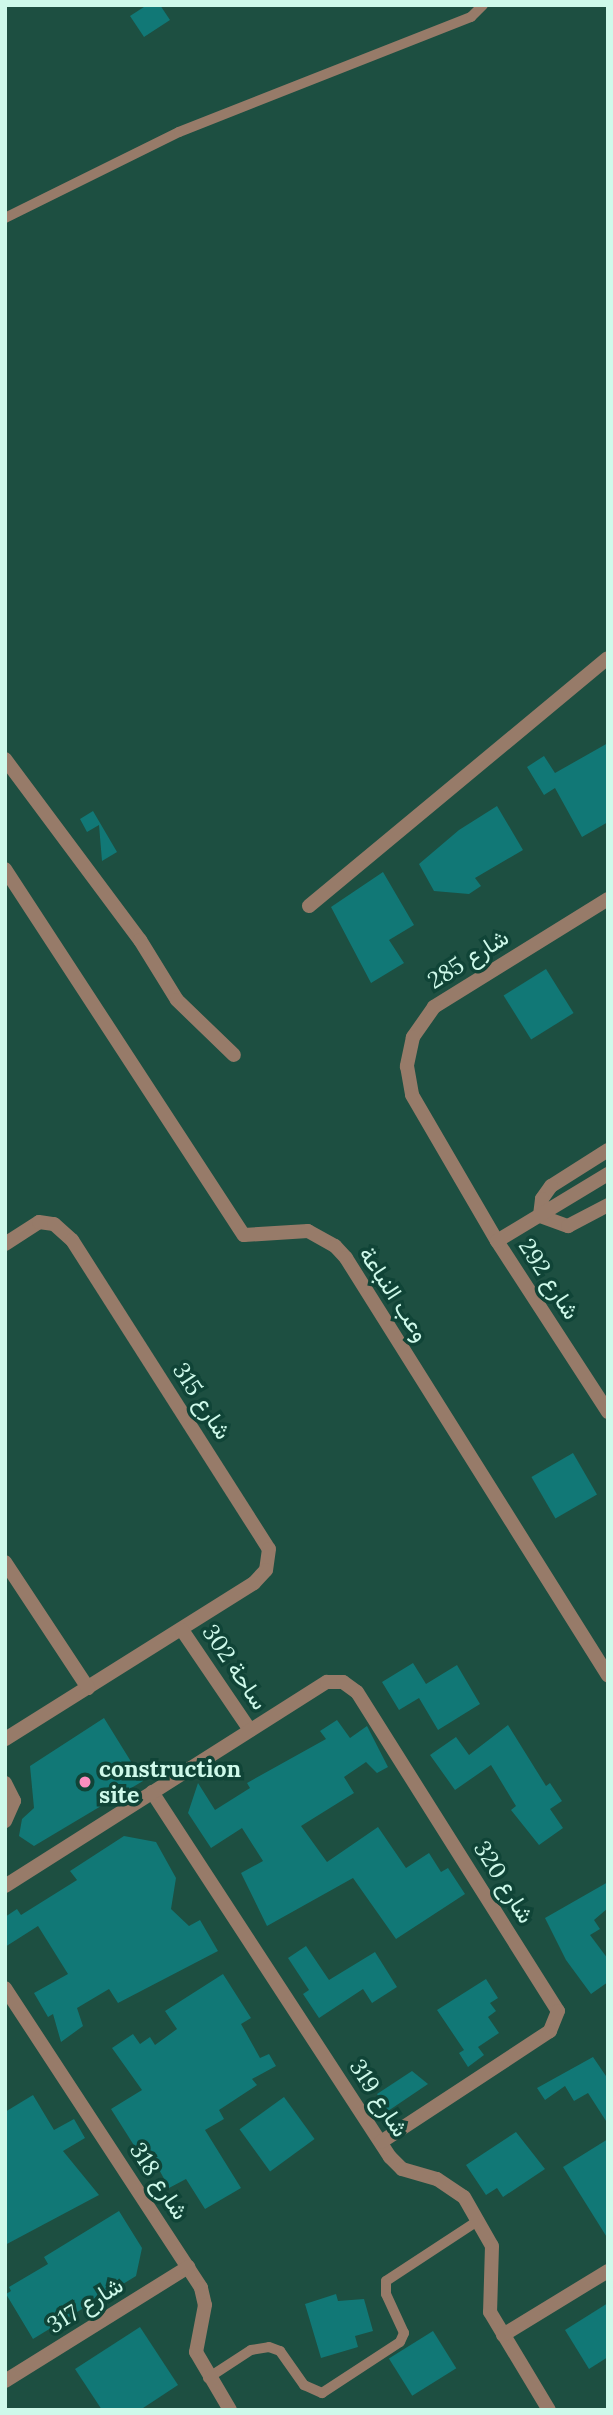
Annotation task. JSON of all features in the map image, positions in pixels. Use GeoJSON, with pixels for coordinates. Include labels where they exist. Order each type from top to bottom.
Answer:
{"type":"FeatureCollection","features":[{"type":"Feature","properties":{"kind":"street"},"geometry":{"type":"LineString","coordinates":[[309,906],[608,658]]}},
{"type":"Feature","properties":{"kind":"street"},"geometry":{"type":"LineString","coordinates":[[5,759],[140,940],[183,1008],[234,1055]]}},
{"type":"Feature","properties":{"kind":"street","name":"وعب النباعة"},"geometry":{"type":"LineString","coordinates":[[5,869],[244,1235],[308,1231],[335,1246],[346,1258],[608,1676]]}},
{"type":"Feature","properties":{"kind":"street","name":"شارع 285"},"geometry":{"type":"LineString","coordinates":[[497,1241],[412,1096],[407,1066],[413,1037],[434,1007],[608,899]]}},
{"type":"Feature","properties":{"kind":"street"},"geometry":{"type":"LineString","coordinates":[[540,1216],[542,1199],[551,1186],[608,1150]]}},
{"type":"Feature","properties":{"kind":"street"},"geometry":{"type":"LineString","coordinates":[[497,1241],[608,1174]]}},
{"type":"Feature","properties":{"kind":"street"},"geometry":{"type":"LineString","coordinates":[[540,1216],[568,1226],[608,1205]]}},
{"type":"Feature","properties":{"kind":"street","name":"شارع 315"},"geometry":{"type":"LineString","coordinates":[[5,1244],[39,1222],[54,1224],[72,1240],[269,1549],[266,1570],[254,1583],[182,1630]]}},
{"type":"Feature","properties":{"kind":"street","name":"شارع 292"},"geometry":{"type":"LineString","coordinates":[[497,1241],[608,1412]]}},
{"type":"Feature","properties":{"kind":"street"},"geometry":{"type":"LineString","coordinates":[[5,1562],[88,1688]]}},
{"type":"Feature","properties":{"kind":"street","name":"ساحة 302"},"geometry":{"type":"LineString","coordinates":[[5,1739],[182,1630],[250,1730],[5,1886]]}},
{"type":"Feature","properties":{"kind":"street","name":"شارع 320"},"geometry":{"type":"LineString","coordinates":[[250,1730],[327,1682],[343,1682],[357,1692],[558,2011],[550,2031],[381,2142]]}},
{"type":"Feature","properties":{"kind":"street"},"geometry":{"type":"LineString","coordinates":[[5,1783],[14,1807],[5,1821]]}},
{"type":"Feature","properties":{"kind":"street","name":"شارع 319"},"geometry":{"type":"LineString","coordinates":[[152,1792],[381,2142],[402,2169],[453,2186],[479,2220],[492,2246],[494,2261],[487,2301],[503,2334],[550,2410]]}},
{"type":"Feature","properties":{"kind":"street","name":"شارع 318"},"geometry":{"type":"LineString","coordinates":[[5,1988],[188,2267],[205,2305],[195,2352],[208,2378],[230,2410]]}},
{"type":"Feature","properties":{"kind":"street","name":"شارع 317"},"geometry":{"type":"LineString","coordinates":[[5,2381],[188,2267]]}},
{"type":"Feature","properties":{"kind":"street"},"geometry":{"type":"LineString","coordinates":[[503,2334],[608,2271]]}},
{"type":"Feature","properties":{"kind":"lane"},"geometry":{"type":"LineString","coordinates":[[5,218],[179,132],[471,17],[483,5]]}},
{"type":"Feature","properties":{"kind":"lane"},"geometry":{"type":"LineString","coordinates":[[208,2378],[251,2350],[269,2347],[280,2351],[304,2385],[322,2393],[400,2342],[404,2333],[386,2294],[386,2281],[479,2220]]}},
{"type":"Feature","properties":{"kind":"building"},"geometry":{"type":"Polygon","coordinates":[[[147,5],[160,5],[170,20],[144,37],[130,16],[147,5]]]}},
{"type":"Feature","properties":{"kind":"building"},"geometry":{"type":"Polygon","coordinates":[[[608,743],[608,822],[582,837],[555,788],[544,795],[527,767],[544,756],[555,773],[608,743]]]}},
{"type":"Feature","properties":{"kind":"building"},"geometry":{"type":"Polygon","coordinates":[[[497,806],[523,850],[475,878],[481,886],[469,894],[434,891],[419,864],[459,830],[497,806]]]}},
{"type":"Feature","properties":{"kind":"building"},"geometry":{"type":"Polygon","coordinates":[[[93,811],[117,852],[102,861],[99,825],[87,832],[80,819],[93,811]]]}},
{"type":"Feature","properties":{"kind":"building"},"geometry":{"type":"Polygon","coordinates":[[[383,872],[414,925],[389,940],[404,963],[371,983],[331,907],[383,872]]]}},
{"type":"Feature","properties":{"kind":"building"},"geometry":{"type":"Polygon","coordinates":[[[546,969],[574,1013],[531,1040],[504,995],[546,969]]]}},
{"type":"Feature","properties":{"kind":"building"},"geometry":{"type":"Polygon","coordinates":[[[573,1453],[597,1495],[555,1519],[531,1477],[573,1453]]]}},
{"type":"Feature","properties":{"kind":"building"},"geometry":{"type":"Polygon","coordinates":[[[413,1663],[426,1684],[457,1665],[480,1704],[438,1730],[419,1698],[399,1710],[382,1682],[413,1663]]]}},
{"type":"Feature","properties":{"kind":"building","name":"construction site"},"geometry":{"type":"Polygon","coordinates":[[[104,1718],[143,1781],[34,1846],[19,1836],[22,1819],[34,1808],[30,1766],[104,1718]]]}},
{"type":"Feature","properties":{"kind":"building"},"geometry":{"type":"Polygon","coordinates":[[[337,1720],[350,1738],[367,1726],[388,1767],[377,1773],[366,1762],[344,1777],[354,1793],[301,1826],[327,1862],[378,1827],[406,1868],[429,1853],[441,1872],[448,1868],[465,1894],[396,1939],[353,1878],[267,1926],[241,1873],[263,1861],[242,1828],[211,1848],[188,1813],[198,1783],[215,1810],[250,1788],[247,1783],[326,1739],[320,1731],[337,1720]]]}},
{"type":"Feature","properties":{"kind":"building"},"geometry":{"type":"Polygon","coordinates":[[[508,1725],[546,1786],[550,1783],[562,1801],[550,1809],[563,1828],[539,1845],[511,1810],[516,1806],[491,1765],[455,1790],[430,1755],[456,1737],[469,1755],[508,1725]]]}},
{"type":"Feature","properties":{"kind":"building"},"geometry":{"type":"Polygon","coordinates":[[[124,1836],[156,1842],[176,1878],[171,1909],[189,1926],[200,1920],[218,1951],[118,2003],[109,1989],[77,2008],[83,2026],[61,2042],[53,2014],[48,2017],[34,1993],[68,1974],[38,1926],[5,1947],[5,1917],[17,1909],[21,1915],[77,1880],[70,1871],[124,1836]]]}},
{"type":"Feature","properties":{"kind":"building"},"geometry":{"type":"Polygon","coordinates":[[[608,1882],[608,1908],[594,1920],[600,1929],[590,1935],[608,1959],[608,1982],[591,1994],[566,1960],[545,1918],[608,1882]]]}},
{"type":"Feature","properties":{"kind":"building"},"geometry":{"type":"Polygon","coordinates":[[[306,1946],[329,1980],[375,1952],[397,1987],[372,2003],[363,1989],[319,2018],[303,1994],[309,1990],[288,1958],[306,1946]]]}},
{"type":"Feature","properties":{"kind":"building"},"geometry":{"type":"Polygon","coordinates":[[[223,1974],[251,2018],[241,2024],[260,2058],[269,2054],[276,2066],[252,2079],[257,2085],[219,2110],[224,2119],[205,2130],[241,2188],[205,2209],[186,2179],[169,2188],[155,2162],[147,2166],[111,2109],[142,2090],[112,2048],[133,2034],[140,2044],[150,2037],[155,2045],[177,2029],[165,2011],[223,1974]]]}},
{"type":"Feature","properties":{"kind":"building"},"geometry":{"type":"Polygon","coordinates":[[[486,1979],[498,1998],[490,2003],[496,2011],[488,2017],[499,2033],[478,2047],[484,2055],[468,2067],[459,2053],[464,2050],[437,2010],[486,1979]]]}},
{"type":"Feature","properties":{"kind":"building"},"geometry":{"type":"Polygon","coordinates":[[[593,2057],[608,2079],[608,2124],[588,2093],[574,2101],[565,2086],[545,2100],[537,2088],[593,2057]]]}},
{"type":"Feature","properties":{"kind":"building"},"geometry":{"type":"Polygon","coordinates":[[[412,2071],[428,2084],[388,2111],[377,2094],[412,2071]]]}},
{"type":"Feature","properties":{"kind":"building"},"geometry":{"type":"Polygon","coordinates":[[[33,2095],[54,2130],[74,2119],[85,2138],[63,2151],[99,2195],[5,2245],[5,2112],[33,2095]]]}},
{"type":"Feature","properties":{"kind":"building"},"geometry":{"type":"Polygon","coordinates":[[[284,2097],[315,2139],[270,2171],[240,2129],[284,2097]]]}},
{"type":"Feature","properties":{"kind":"building"},"geometry":{"type":"Polygon","coordinates":[[[516,2132],[545,2169],[503,2197],[497,2188],[486,2195],[466,2165],[516,2132]]]}},
{"type":"Feature","properties":{"kind":"building"},"geometry":{"type":"Polygon","coordinates":[[[608,2139],[608,2239],[563,2167],[608,2139]]]}},
{"type":"Feature","properties":{"kind":"building"},"geometry":{"type":"Polygon","coordinates":[[[119,2211],[142,2248],[136,2276],[33,2339],[6,2294],[11,2291],[9,2287],[48,2264],[44,2257],[119,2211]]]}},
{"type":"Feature","properties":{"kind":"building"},"geometry":{"type":"Polygon","coordinates":[[[336,2294],[338,2301],[364,2299],[373,2331],[355,2336],[358,2347],[321,2358],[305,2304],[336,2294]]]}},
{"type":"Feature","properties":{"kind":"building"},"geometry":{"type":"Polygon","coordinates":[[[608,2303],[608,2357],[589,2369],[565,2330],[608,2303]]]}},
{"type":"Feature","properties":{"kind":"building"},"geometry":{"type":"Polygon","coordinates":[[[140,2327],[178,2385],[140,2410],[102,2410],[75,2369],[140,2327]]]}},
{"type":"Feature","properties":{"kind":"building"},"geometry":{"type":"Polygon","coordinates":[[[433,2331],[456,2368],[412,2396],[389,2359],[433,2331]]]}},
{"type":"Feature","properties":{"kind":"place","name":"construction site"},"geometry":{"type":"Point","coordinates":[85,1782]}}]}
